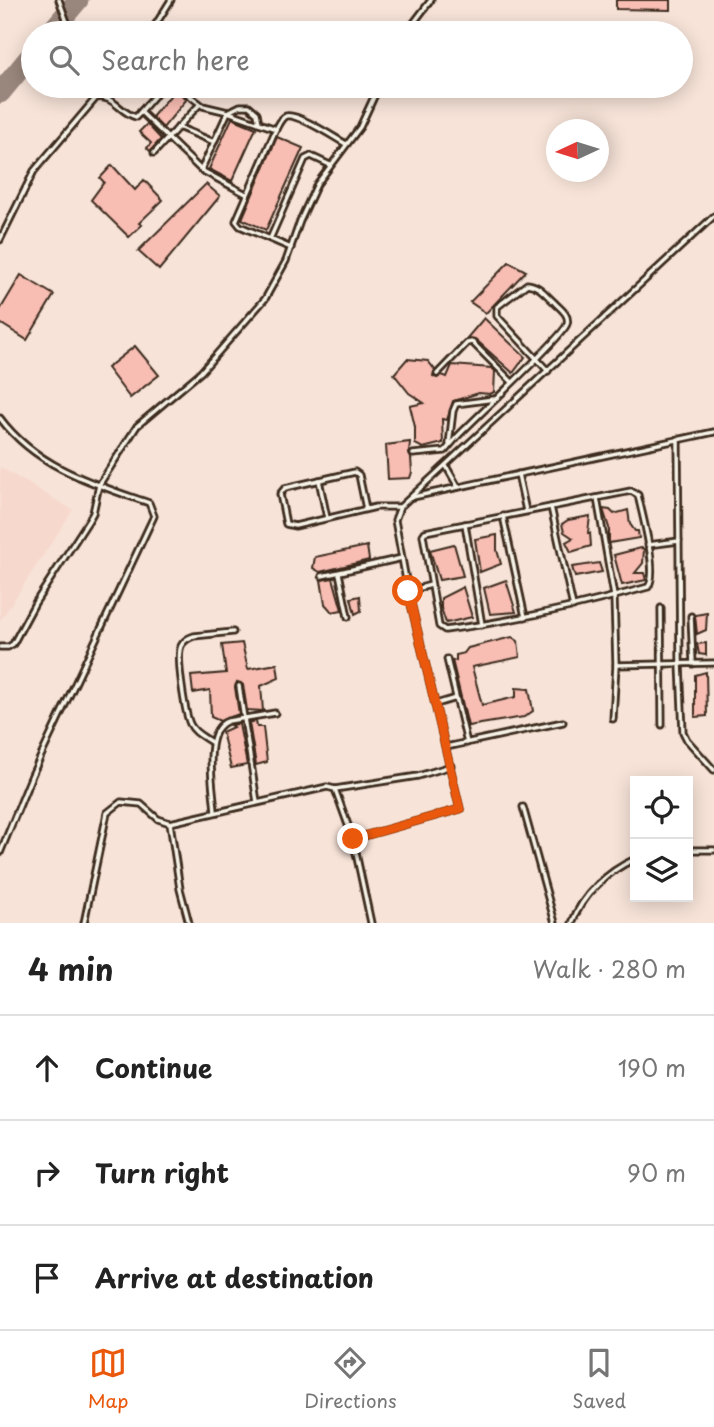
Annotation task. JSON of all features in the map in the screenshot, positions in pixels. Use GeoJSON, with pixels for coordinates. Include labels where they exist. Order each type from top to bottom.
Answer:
{"type":"FeatureCollection","features":[{"type":"Feature","properties":{"kind":"lane"},"geometry":{"type":"LineString","coordinates":[[59,0],[67,21]]}},
{"type":"Feature","properties":{"kind":"lane"},"geometry":{"type":"LineString","coordinates":[[158,21],[171,0]]}},
{"type":"Feature","properties":{"kind":"lane"},"geometry":{"type":"LineString","coordinates":[[416,21],[431,0]]}},
{"type":"Feature","properties":{"kind":"lane"},"geometry":{"type":"LineString","coordinates":[[0,240],[34,171],[96,98],[106,98],[133,117],[153,98]]}},
{"type":"Feature","properties":{"kind":"lane"},"geometry":{"type":"LineString","coordinates":[[192,98],[199,104],[276,129]]}},
{"type":"Feature","properties":{"kind":"lane"},"geometry":{"type":"LineString","coordinates":[[0,647],[13,644],[35,603],[93,513],[99,485],[136,426],[201,372],[265,299],[291,248],[308,202],[330,165],[360,127],[373,98]]}},
{"type":"Feature","properties":{"kind":"lane"},"geometry":{"type":"LineString","coordinates":[[154,153],[199,104]]}},
{"type":"Feature","properties":{"kind":"lane"},"geometry":{"type":"LineString","coordinates":[[201,170],[228,112],[240,106],[249,106],[257,113],[259,123]]}},
{"type":"Feature","properties":{"kind":"lane"},"geometry":{"type":"LineString","coordinates":[[141,112],[201,170],[247,194]]}},
{"type":"Feature","properties":{"kind":"lane"},"geometry":{"type":"LineString","coordinates":[[291,248],[237,224],[236,218],[276,129],[282,119],[296,117],[347,144]]}},
{"type":"Feature","properties":{"kind":"lane"},"geometry":{"type":"LineString","coordinates":[[178,127],[214,142]]}},
{"type":"Feature","properties":{"kind":"lane"},"geometry":{"type":"LineString","coordinates":[[270,239],[305,159],[311,156],[330,165]]}},
{"type":"Feature","properties":{"kind":"lane"},"geometry":{"type":"LineString","coordinates":[[353,839],[460,809],[408,591],[395,520],[400,507],[714,216]]}},
{"type":"Feature","properties":{"kind":"lane"},"geometry":{"type":"LineString","coordinates":[[414,454],[442,452],[449,446],[536,358],[566,327],[568,321],[565,313],[539,288],[527,284],[498,307],[496,313],[536,358],[548,371]]}},
{"type":"Feature","properties":{"kind":"lane"},"geometry":{"type":"LineString","coordinates":[[437,373],[472,342],[512,382]]}},
{"type":"Feature","properties":{"kind":"lane"},"geometry":{"type":"LineString","coordinates":[[449,446],[456,404],[495,399]]}},
{"type":"Feature","properties":{"kind":"lane"},"geometry":{"type":"LineString","coordinates":[[0,418],[11,434],[50,463],[149,503],[154,516],[51,732],[0,852]]}},
{"type":"Feature","properties":{"kind":"lane"},"geometry":{"type":"LineString","coordinates":[[411,498],[714,432]]}},
{"type":"Feature","properties":{"kind":"lane"},"geometry":{"type":"LineString","coordinates":[[678,439],[683,732],[714,771]]}},
{"type":"Feature","properties":{"kind":"lane"},"geometry":{"type":"LineString","coordinates":[[446,466],[458,487]]}},
{"type":"Feature","properties":{"kind":"lane"},"geometry":{"type":"LineString","coordinates":[[366,509],[358,473],[352,472],[285,488],[279,498],[288,526],[366,509],[400,507]]}},
{"type":"Feature","properties":{"kind":"lane"},"geometry":{"type":"LineString","coordinates":[[518,474],[527,511]]}},
{"type":"Feature","properties":{"kind":"lane"},"geometry":{"type":"LineString","coordinates":[[318,480],[327,519]]}},
{"type":"Feature","properties":{"kind":"lane"},"geometry":{"type":"LineString","coordinates":[[636,492],[648,545],[652,584],[573,607],[482,625],[442,629],[439,626],[431,585],[423,535],[425,532],[527,511],[636,492]]}},
{"type":"Feature","properties":{"kind":"lane"},"geometry":{"type":"LineString","coordinates":[[597,498],[614,596],[616,666],[613,719]]}},
{"type":"Feature","properties":{"kind":"lane"},"geometry":{"type":"LineString","coordinates":[[551,507],[573,607]]}},
{"type":"Feature","properties":{"kind":"lane"},"geometry":{"type":"LineString","coordinates":[[503,515],[525,617]]}},
{"type":"Feature","properties":{"kind":"lane"},"geometry":{"type":"LineString","coordinates":[[465,523],[482,625]]}},
{"type":"Feature","properties":{"kind":"lane"},"geometry":{"type":"LineString","coordinates":[[648,545],[679,541]]}},
{"type":"Feature","properties":{"kind":"lane"},"geometry":{"type":"LineString","coordinates":[[322,576],[402,558]]}},
{"type":"Feature","properties":{"kind":"lane"},"geometry":{"type":"LineString","coordinates":[[339,573],[348,617]]}},
{"type":"Feature","properties":{"kind":"lane"},"geometry":{"type":"LineString","coordinates":[[408,591],[431,585]]}},
{"type":"Feature","properties":{"kind":"lane"},"geometry":{"type":"LineString","coordinates":[[662,608],[662,725]]}},
{"type":"Feature","properties":{"kind":"lane"},"geometry":{"type":"LineString","coordinates":[[691,616],[692,664]]}},
{"type":"Feature","properties":{"kind":"lane"},"geometry":{"type":"LineString","coordinates":[[211,743],[191,726],[179,654],[188,638],[233,632]]}},
{"type":"Feature","properties":{"kind":"lane"},"geometry":{"type":"LineString","coordinates":[[447,659],[467,743]]}},
{"type":"Feature","properties":{"kind":"lane"},"geometry":{"type":"LineString","coordinates":[[616,666],[714,663]]}},
{"type":"Feature","properties":{"kind":"lane"},"geometry":{"type":"LineString","coordinates":[[239,686],[257,802]]}},
{"type":"Feature","properties":{"kind":"lane"},"geometry":{"type":"LineString","coordinates":[[436,704],[456,698]]}},
{"type":"Feature","properties":{"kind":"lane"},"geometry":{"type":"LineString","coordinates":[[215,812],[211,743],[215,732],[222,723],[275,713]]}},
{"type":"Feature","properties":{"kind":"lane"},"geometry":{"type":"LineString","coordinates":[[446,747],[563,722]]}},
{"type":"Feature","properties":{"kind":"lane"},"geometry":{"type":"LineString","coordinates":[[85,923],[107,813],[121,802],[141,804],[158,819],[170,823],[319,788],[335,789],[418,776],[451,766]]}},
{"type":"Feature","properties":{"kind":"lane"},"geometry":{"type":"LineString","coordinates":[[335,789],[353,839],[371,923]]}},
{"type":"Feature","properties":{"kind":"lane"},"geometry":{"type":"LineString","coordinates":[[523,807],[555,923]]}},
{"type":"Feature","properties":{"kind":"lane"},"geometry":{"type":"LineString","coordinates":[[170,823],[180,889],[189,923]]}},
{"type":"Feature","properties":{"kind":"lane"},"geometry":{"type":"LineString","coordinates":[[693,850],[714,850]]}},
{"type":"Feature","properties":{"kind":"lane"},"geometry":{"type":"LineString","coordinates":[[572,923],[584,898],[605,878],[630,862]]}},
{"type":"Feature","properties":{"kind":"shaded area"},"geometry":{"type":"Polygon","coordinates":[[[0,467],[73,510],[0,621],[0,467]]]}},
{"type":"Feature","properties":{"kind":"building"},"geometry":{"type":"Polygon","coordinates":[[[616,0],[671,0],[671,10],[616,9],[616,0]]]}},
{"type":"Feature","properties":{"kind":"building"},"geometry":{"type":"Polygon","coordinates":[[[168,98],[187,99],[163,128],[152,117],[168,98]]]}},
{"type":"Feature","properties":{"kind":"building"},"geometry":{"type":"Polygon","coordinates":[[[232,118],[256,128],[232,181],[209,169],[232,118]]]}},
{"type":"Feature","properties":{"kind":"building"},"geometry":{"type":"Polygon","coordinates":[[[147,124],[161,139],[150,151],[147,148],[151,143],[139,132],[147,124]]]}},
{"type":"Feature","properties":{"kind":"building"},"geometry":{"type":"Polygon","coordinates":[[[277,137],[303,148],[266,230],[242,219],[277,137]]]}},
{"type":"Feature","properties":{"kind":"building"},"geometry":{"type":"Polygon","coordinates":[[[112,165],[135,190],[144,180],[163,200],[139,223],[142,225],[129,237],[91,200],[104,182],[100,178],[112,165]]]}},
{"type":"Feature","properties":{"kind":"building"},"geometry":{"type":"Polygon","coordinates":[[[206,184],[220,196],[159,270],[138,251],[206,184]]]}},
{"type":"Feature","properties":{"kind":"building"},"geometry":{"type":"Polygon","coordinates":[[[509,262],[526,271],[486,313],[470,302],[509,262]]]}},
{"type":"Feature","properties":{"kind":"building"},"geometry":{"type":"Polygon","coordinates":[[[21,275],[54,295],[27,340],[0,323],[0,310],[21,275]]]}},
{"type":"Feature","properties":{"kind":"building"},"geometry":{"type":"Polygon","coordinates":[[[484,318],[525,357],[513,373],[475,339],[467,338],[484,318]]]}},
{"type":"Feature","properties":{"kind":"building"},"geometry":{"type":"Polygon","coordinates":[[[135,346],[159,375],[130,398],[107,368],[135,346]]]}},
{"type":"Feature","properties":{"kind":"building"},"geometry":{"type":"Polygon","coordinates":[[[407,359],[428,361],[435,370],[433,376],[437,378],[442,375],[447,377],[452,365],[492,368],[495,371],[494,392],[479,393],[453,401],[447,420],[442,419],[443,443],[423,448],[415,444],[415,427],[410,406],[424,403],[409,393],[394,374],[407,359]]]}},
{"type":"Feature","properties":{"kind":"building"},"geometry":{"type":"Polygon","coordinates":[[[410,442],[410,478],[388,479],[386,445],[410,442]]]}},
{"type":"Feature","properties":{"kind":"building"},"geometry":{"type":"Polygon","coordinates":[[[603,509],[614,514],[628,510],[630,524],[638,531],[639,538],[609,543],[609,528],[603,509]]]}},
{"type":"Feature","properties":{"kind":"building"},"geometry":{"type":"Polygon","coordinates":[[[590,516],[588,533],[591,546],[571,552],[566,542],[573,538],[564,532],[562,524],[568,520],[590,516]]]}},
{"type":"Feature","properties":{"kind":"building"},"geometry":{"type":"Polygon","coordinates":[[[497,535],[501,564],[480,572],[475,539],[497,535]]]}},
{"type":"Feature","properties":{"kind":"building"},"geometry":{"type":"Polygon","coordinates":[[[454,544],[463,576],[439,580],[430,550],[454,544]]]}},
{"type":"Feature","properties":{"kind":"building"},"geometry":{"type":"Polygon","coordinates":[[[367,546],[369,560],[320,572],[313,568],[315,557],[367,546]]]}},
{"type":"Feature","properties":{"kind":"building"},"geometry":{"type":"Polygon","coordinates":[[[644,549],[643,563],[635,573],[644,573],[646,580],[622,585],[614,555],[644,549]]]}},
{"type":"Feature","properties":{"kind":"building"},"geometry":{"type":"Polygon","coordinates":[[[599,563],[602,572],[575,577],[572,567],[599,563]]]}},
{"type":"Feature","properties":{"kind":"building"},"geometry":{"type":"Polygon","coordinates":[[[333,578],[342,610],[332,612],[325,604],[321,580],[333,578]]]}},
{"type":"Feature","properties":{"kind":"building"},"geometry":{"type":"Polygon","coordinates":[[[506,580],[516,612],[490,614],[484,588],[506,580]]]}},
{"type":"Feature","properties":{"kind":"building"},"geometry":{"type":"Polygon","coordinates":[[[463,587],[472,617],[446,623],[441,598],[463,587]]]}},
{"type":"Feature","properties":{"kind":"building"},"geometry":{"type":"Polygon","coordinates":[[[360,596],[361,611],[355,614],[351,598],[360,596]]]}},
{"type":"Feature","properties":{"kind":"building"},"geometry":{"type":"Polygon","coordinates":[[[707,613],[706,630],[697,634],[695,615],[707,613]]]}},
{"type":"Feature","properties":{"kind":"building"},"geometry":{"type":"Polygon","coordinates":[[[512,637],[518,641],[520,657],[472,667],[482,705],[516,697],[516,688],[529,689],[533,711],[524,717],[468,726],[452,660],[456,661],[456,655],[464,653],[468,648],[512,637]]]}},
{"type":"Feature","properties":{"kind":"building"},"geometry":{"type":"Polygon","coordinates":[[[242,643],[248,669],[277,664],[279,678],[261,686],[263,711],[247,710],[243,685],[237,682],[235,687],[239,714],[220,721],[211,717],[210,690],[193,693],[191,676],[226,673],[222,645],[242,643]]]}},
{"type":"Feature","properties":{"kind":"building"},"geometry":{"type":"Polygon","coordinates":[[[706,643],[706,655],[699,654],[697,644],[706,643]]]}},
{"type":"Feature","properties":{"kind":"building"},"geometry":{"type":"Polygon","coordinates":[[[706,672],[707,716],[695,717],[695,675],[706,672]]]}},
{"type":"Feature","properties":{"kind":"building"},"geometry":{"type":"Polygon","coordinates":[[[256,721],[257,727],[263,727],[267,762],[256,765],[249,723],[256,721]]]}},
{"type":"Feature","properties":{"kind":"building"},"geometry":{"type":"Polygon","coordinates":[[[239,724],[247,765],[231,768],[222,732],[233,727],[230,725],[239,724]]]}},
{"type":"Feature","properties":{"kind":"taxiway"},"geometry":{"type":"LineString","coordinates":[[60,21],[78,0]]}},
{"type":"Feature","properties":{"kind":"taxiway"},"geometry":{"type":"LineString","coordinates":[[0,93],[21,68]]}},
{"type":"Feature","properties":{"kind":"route"},"geometry":{"type":"LineString","coordinates":[[353,839],[460,809],[408,591]]}}]}
